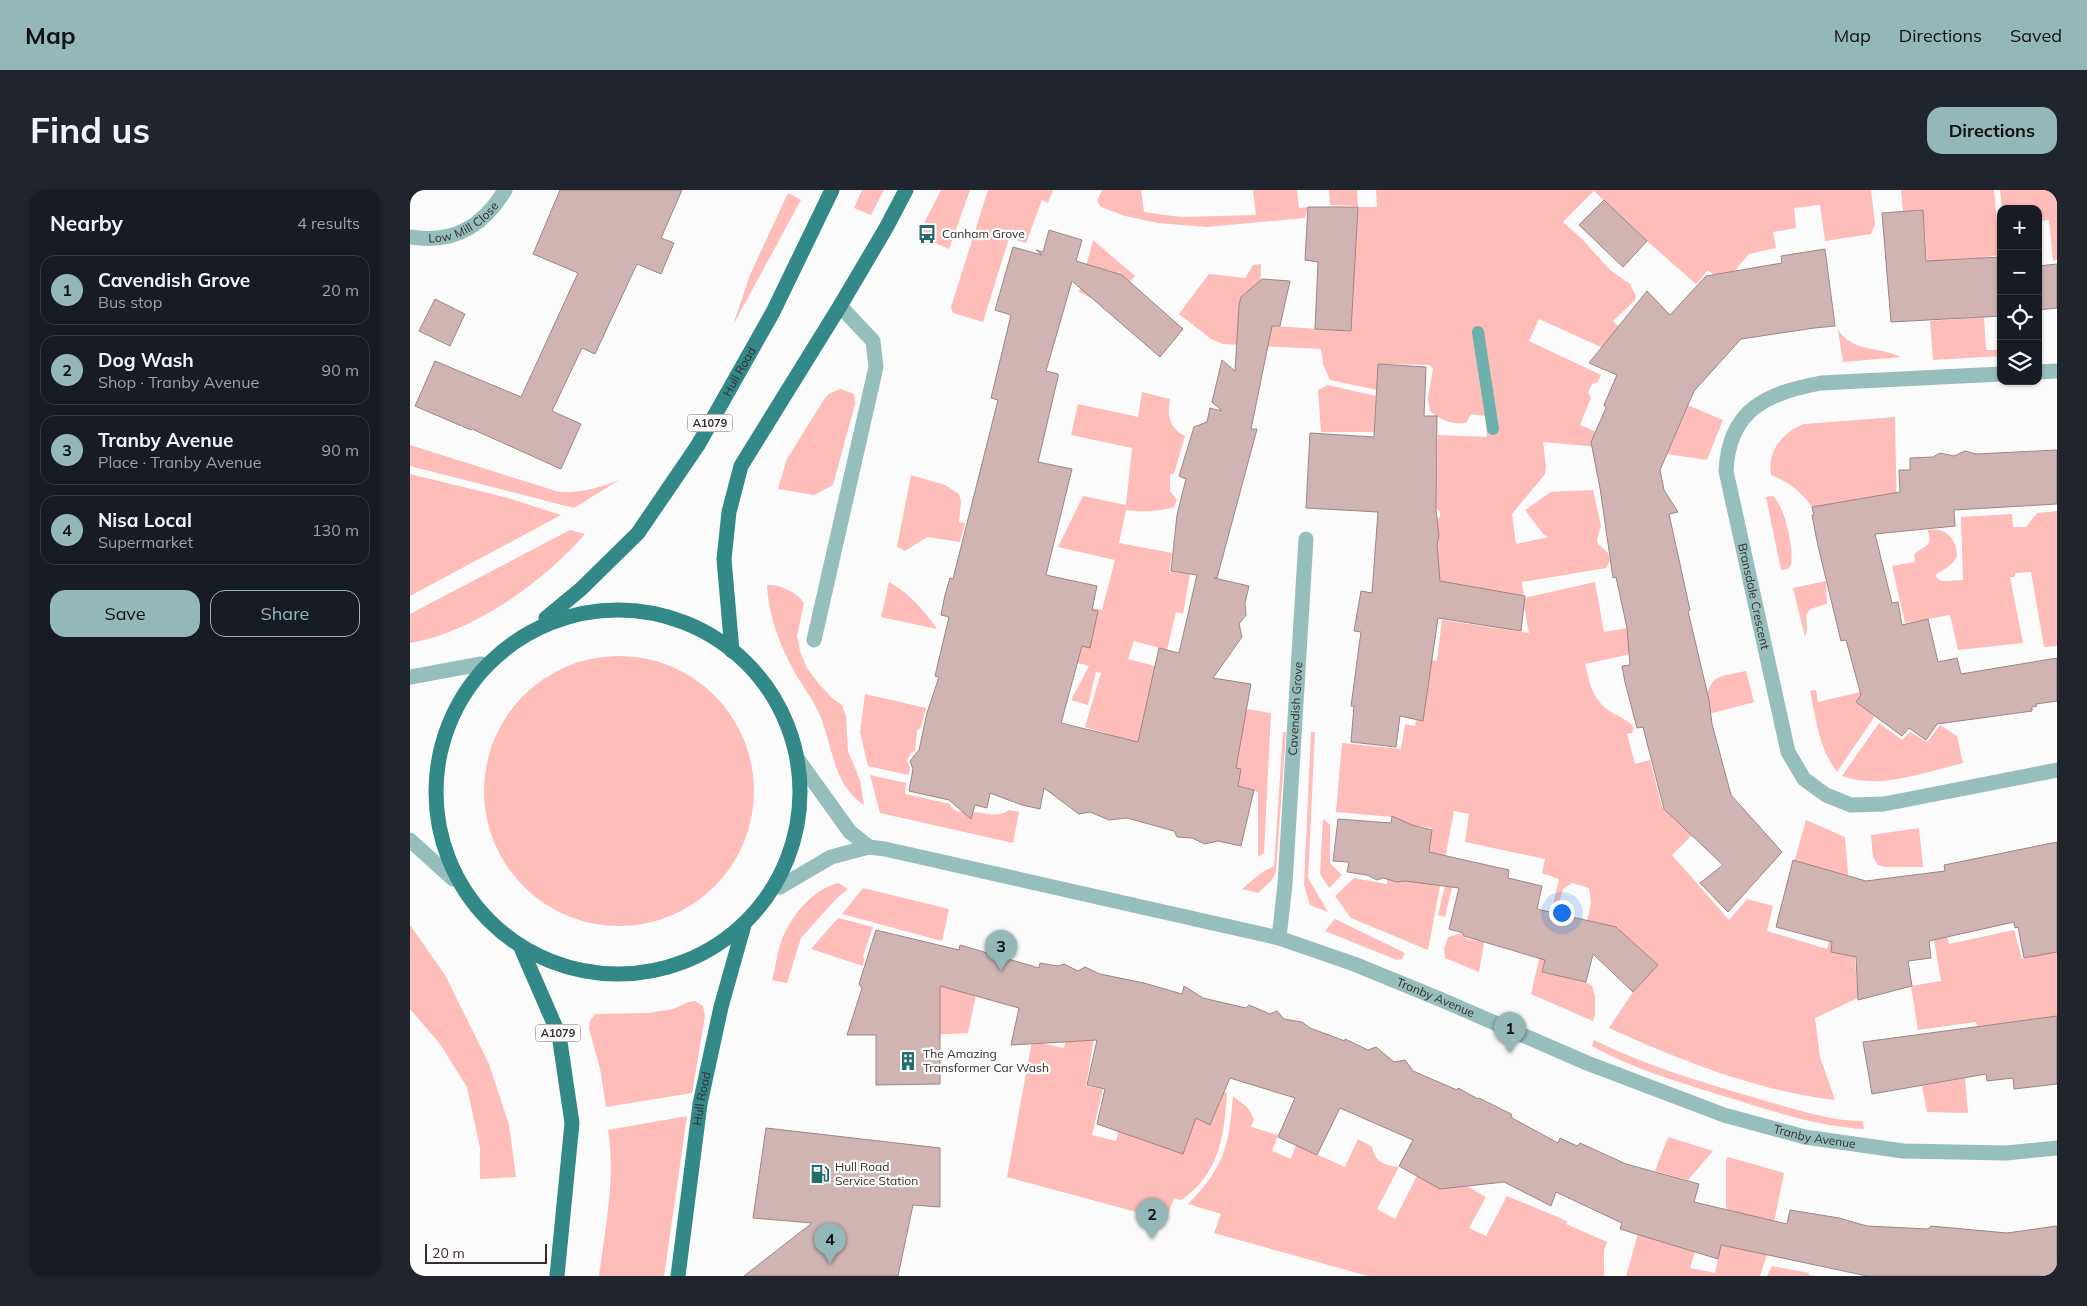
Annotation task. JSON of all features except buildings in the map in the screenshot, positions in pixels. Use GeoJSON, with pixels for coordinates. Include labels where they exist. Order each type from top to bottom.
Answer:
{"type":"FeatureCollection","features":[{"type":"Feature","properties":{"kind":"main road","name":"Hull Road"},"geometry":{"type":"LineString","coordinates":[[541,623],[581,589],[638,533],[698,445],[772,312],[832,190]]}},
{"type":"Feature","properties":{"kind":"main road"},"geometry":{"type":"LineString","coordinates":[[732,652],[724,560],[728,512],[741,466],[840,306],[906,190]]}},
{"type":"Feature","properties":{"kind":"main road"},"geometry":{"type":"LineString","coordinates":[[590,609],[641,610],[689,624],[732,652],[764,688],[799,761],[801,792],[798,824],[780,887],[744,925],[696,953],[638,972],[579,970],[522,950],[482,919],[453,878],[440,821],[441,765],[458,711],[481,664],[509,640],[541,623],[590,609]]}},
{"type":"Feature","properties":{"kind":"main road","name":"Hull Road"},"geometry":{"type":"LineString","coordinates":[[678,1276],[700,1104],[721,1007],[744,925]]}},
{"type":"Feature","properties":{"kind":"main road","name":"A1079"},"geometry":{"type":"LineString","coordinates":[[522,950],[559,1035],[572,1123],[557,1276]]}},
{"type":"Feature","properties":{"kind":"street","name":"Low Mill Close"},"geometry":{"type":"LineString","coordinates":[[410,237],[423,239],[454,236],[475,225],[494,208],[505,190]]}},
{"type":"Feature","properties":{"kind":"street"},"geometry":{"type":"LineString","coordinates":[[814,640],[876,367],[873,341],[840,306]]}},
{"type":"Feature","properties":{"kind":"street"},"geometry":{"type":"LineString","coordinates":[[2042,372],[2057,371]]}},
{"type":"Feature","properties":{"kind":"street","name":"Bransdale Crescent"},"geometry":{"type":"LineString","coordinates":[[1997,374],[1821,383],[1792,388],[1759,402],[1744,416],[1731,441],[1726,458],[1726,471],[1788,752],[1804,779],[1826,795],[1851,805],[1884,804],[2057,770]]}},
{"type":"Feature","properties":{"kind":"street","name":"Cavendish Grove"},"geometry":{"type":"LineString","coordinates":[[1279,938],[1286,884],[1306,539]]}},
{"type":"Feature","properties":{"kind":"street"},"geometry":{"type":"LineString","coordinates":[[410,677],[481,664]]}},
{"type":"Feature","properties":{"kind":"street","name":"Tranby Avenue"},"geometry":{"type":"LineString","coordinates":[[799,761],[850,832],[869,847],[1279,938],[1362,968],[1442,1000],[1587,1063],[1724,1115],[1805,1137],[1903,1151],[2006,1153],[2057,1148]]}},
{"type":"Feature","properties":{"kind":"street"},"geometry":{"type":"LineString","coordinates":[[410,840],[453,878]]}},
{"type":"Feature","properties":{"kind":"street","name":"Tranby Avenue"},"geometry":{"type":"LineString","coordinates":[[780,887],[831,857],[869,847]]}},
{"type":"Feature","properties":{"kind":"shaded area"},"geometry":{"type":"Polygon","coordinates":[[[862,190],[884,190],[871,215],[854,208],[862,190]]]}},
{"type":"Feature","properties":{"kind":"shaded area"},"geometry":{"type":"Polygon","coordinates":[[[941,190],[970,190],[949,249],[918,235],[941,190]]]}},
{"type":"Feature","properties":{"kind":"shaded area"},"geometry":{"type":"Polygon","coordinates":[[[988,190],[1053,190],[1048,203],[1042,200],[1026,243],[1009,238],[983,322],[953,313],[951,307],[988,190]]]}},
{"type":"Feature","properties":{"kind":"shaded area"},"geometry":{"type":"Polygon","coordinates":[[[1102,190],[1141,190],[1144,212],[1180,217],[1256,215],[1253,190],[1297,190],[1299,208],[1308,207],[1305,218],[1207,227],[1158,223],[1125,216],[1101,207],[1097,201],[1102,190]]]}},
{"type":"Feature","properties":{"kind":"shaded area"},"geometry":{"type":"Polygon","coordinates":[[[1329,190],[1357,190],[1358,206],[1330,205],[1329,190]]]}},
{"type":"Feature","properties":{"kind":"shaded area"},"geometry":{"type":"Polygon","coordinates":[[[1376,190],[1871,190],[1875,224],[1871,234],[1825,241],[1820,205],[1794,208],[1796,228],[1773,232],[1776,248],[1749,254],[1724,283],[1708,270],[1696,284],[1594,191],[1563,222],[1582,239],[1610,270],[1630,284],[1636,296],[1635,300],[1613,321],[1625,333],[1612,352],[1539,319],[1529,341],[1601,375],[1598,382],[1592,384],[1588,393],[1591,398],[1580,425],[1601,434],[1599,447],[1543,442],[1545,474],[1512,514],[1516,544],[1549,537],[1544,535],[1525,510],[1551,492],[1593,490],[1601,526],[1597,539],[1598,544],[1608,553],[1610,561],[1606,568],[1522,582],[1524,598],[1595,582],[1604,632],[1627,628],[1635,653],[1585,664],[1590,685],[1596,697],[1605,707],[1634,728],[1632,733],[1627,734],[1635,764],[1650,760],[1662,807],[1692,835],[1672,855],[1729,920],[1747,899],[1773,906],[1767,931],[1827,949],[1844,883],[1794,863],[1806,820],[1845,837],[1858,998],[1815,1018],[1820,1057],[1835,1100],[1778,1090],[1719,1073],[1609,1028],[1633,992],[1658,965],[1642,951],[1616,940],[1619,928],[1587,921],[1591,903],[1589,888],[1572,883],[1563,889],[1557,910],[1552,908],[1559,879],[1542,873],[1545,859],[1465,842],[1469,814],[1454,811],[1428,950],[1351,918],[1335,896],[1354,878],[1387,884],[1387,878],[1397,882],[1403,880],[1424,883],[1432,828],[1410,825],[1392,817],[1336,812],[1342,743],[1401,749],[1405,724],[1415,726],[1427,659],[1437,661],[1442,620],[1529,633],[1525,610],[1435,595],[1437,539],[1439,536],[1436,519],[1440,517],[1440,512],[1436,508],[1438,435],[1487,437],[1485,416],[1471,414],[1466,423],[1456,423],[1442,419],[1430,411],[1428,398],[1433,369],[1430,365],[1378,364],[1377,390],[1330,380],[1323,364],[1321,349],[1223,344],[1211,339],[1179,314],[1209,274],[1245,278],[1253,265],[1261,264],[1260,292],[1246,292],[1241,297],[1238,313],[1242,320],[1258,325],[1350,331],[1358,207],[1377,207],[1376,190]]]}},
{"type":"Feature","properties":{"kind":"shaded area"},"geometry":{"type":"Polygon","coordinates":[[[1901,190],[1994,190],[1997,222],[1997,255],[1927,261],[1923,210],[1903,212],[1901,190]]]}},
{"type":"Feature","properties":{"kind":"shaded area"},"geometry":{"type":"Polygon","coordinates":[[[2000,190],[2057,190],[2057,260],[2053,260],[2049,220],[2042,221],[2042,205],[2002,205],[2000,190]]]}},
{"type":"Feature","properties":{"kind":"shaded area"},"geometry":{"type":"Polygon","coordinates":[[[788,193],[801,200],[733,325],[750,275],[788,193]]]}},
{"type":"Feature","properties":{"kind":"shaded area"},"geometry":{"type":"Polygon","coordinates":[[[1093,240],[1135,276],[1107,306],[1079,292],[1093,240]]]}},
{"type":"Feature","properties":{"kind":"shaded area"},"geometry":{"type":"Polygon","coordinates":[[[1984,317],[1986,350],[1997,350],[1997,356],[1933,360],[1930,321],[1984,317]]]}},
{"type":"Feature","properties":{"kind":"shaded area"},"geometry":{"type":"Polygon","coordinates":[[[1838,330],[1844,337],[1859,346],[1901,357],[1843,362],[1838,330]]]}},
{"type":"Feature","properties":{"kind":"shaded area"},"geometry":{"type":"Polygon","coordinates":[[[1328,385],[1376,396],[1374,432],[1321,432],[1318,390],[1328,385]]]}},
{"type":"Feature","properties":{"kind":"shaded area"},"geometry":{"type":"Polygon","coordinates":[[[841,389],[854,394],[855,404],[833,485],[814,495],[778,489],[787,459],[825,398],[830,393],[841,389]]]}},
{"type":"Feature","properties":{"kind":"shaded area"},"geometry":{"type":"Polygon","coordinates":[[[1142,392],[1170,399],[1169,416],[1172,425],[1185,436],[1174,474],[1170,474],[1170,491],[1177,500],[1174,507],[1162,510],[1126,510],[1119,543],[1172,553],[1169,572],[1190,574],[1183,614],[1176,612],[1167,650],[1134,641],[1128,659],[1155,666],[1138,759],[1106,760],[1111,735],[1085,727],[1101,673],[1096,672],[1088,705],[1071,700],[1089,666],[1024,648],[1037,596],[1102,610],[1115,560],[1058,547],[1083,496],[1126,505],[1132,448],[1071,435],[1078,404],[1138,417],[1142,392]]]}},
{"type":"Feature","properties":{"kind":"shaded area"},"geometry":{"type":"Polygon","coordinates":[[[1685,404],[1723,420],[1707,460],[1667,454],[1675,437],[1670,435],[1676,423],[1681,423],[1686,409],[1685,404]]]}},
{"type":"Feature","properties":{"kind":"shaded area"},"geometry":{"type":"Polygon","coordinates":[[[1895,417],[1897,520],[1877,496],[1812,507],[1794,488],[1771,475],[1770,466],[1774,450],[1783,437],[1796,427],[1804,424],[1895,417]]]}},
{"type":"Feature","properties":{"kind":"shaded area"},"geometry":{"type":"Polygon","coordinates":[[[410,445],[559,492],[575,492],[590,489],[619,480],[574,508],[410,466],[410,445]]]}},
{"type":"Feature","properties":{"kind":"shaded area"},"geometry":{"type":"Polygon","coordinates":[[[410,474],[508,498],[561,515],[410,596],[410,474]]]}},
{"type":"Feature","properties":{"kind":"shaded area"},"geometry":{"type":"Polygon","coordinates":[[[911,475],[945,485],[959,494],[961,501],[959,522],[965,523],[960,542],[927,537],[905,551],[897,547],[911,475]]]}},
{"type":"Feature","properties":{"kind":"shaded area"},"geometry":{"type":"Polygon","coordinates":[[[1773,496],[1785,518],[1790,539],[1792,558],[1788,569],[1781,570],[1766,497],[1773,496]]]}},
{"type":"Feature","properties":{"kind":"shaded area"},"geometry":{"type":"Polygon","coordinates":[[[2057,511],[2057,646],[2044,647],[2031,572],[2015,573],[2015,577],[2010,577],[2023,643],[1958,650],[1950,615],[1905,623],[1892,566],[1915,562],[1914,554],[1928,545],[1930,539],[1927,530],[1943,531],[1950,537],[1957,549],[1956,558],[1950,566],[1935,576],[1941,581],[1963,580],[1961,517],[2012,514],[2013,527],[2026,527],[2037,513],[2057,511]]]}},
{"type":"Feature","properties":{"kind":"shaded area"},"geometry":{"type":"Polygon","coordinates":[[[570,530],[585,534],[569,552],[528,587],[482,617],[434,637],[410,643],[410,614],[570,530]]]}},
{"type":"Feature","properties":{"kind":"shaded area"},"geometry":{"type":"Polygon","coordinates":[[[1826,581],[1827,604],[1810,609],[1806,615],[1807,630],[1805,637],[1793,588],[1826,581]]]}},
{"type":"Feature","properties":{"kind":"shaded area"},"geometry":{"type":"Polygon","coordinates":[[[889,582],[916,602],[937,629],[881,617],[889,582]]]}},
{"type":"Feature","properties":{"kind":"shaded area"},"geometry":{"type":"Polygon","coordinates":[[[767,585],[788,590],[797,595],[804,603],[797,636],[800,651],[807,668],[819,684],[832,698],[842,705],[846,716],[848,751],[860,780],[864,805],[846,788],[840,777],[818,712],[783,649],[772,617],[767,585]]]}},
{"type":"Feature","properties":{"kind":"shaded area"},"geometry":{"type":"Polygon","coordinates":[[[619,656],[645,659],[671,666],[694,679],[714,696],[731,716],[744,739],[751,765],[754,791],[751,817],[744,843],[731,866],[714,886],[694,903],[671,916],[645,923],[619,926],[593,923],[567,916],[544,903],[524,886],[507,866],[494,843],[487,817],[484,791],[487,765],[494,739],[507,716],[524,696],[544,679],[567,666],[593,659],[619,656]]]}},
{"type":"Feature","properties":{"kind":"shaded area"},"geometry":{"type":"Polygon","coordinates":[[[1746,671],[1754,702],[1709,714],[1709,700],[1707,697],[1709,689],[1715,680],[1726,675],[1746,671]]]}},
{"type":"Feature","properties":{"kind":"shaded area"},"geometry":{"type":"Polygon","coordinates":[[[1194,674],[1218,679],[1246,709],[1271,713],[1264,853],[1258,857],[1258,792],[1238,786],[1194,674]]]}},
{"type":"Feature","properties":{"kind":"shaded area"},"geometry":{"type":"Polygon","coordinates":[[[1816,690],[1818,702],[1864,691],[1856,702],[1875,716],[1837,772],[1826,754],[1819,733],[1810,691],[1816,690]]]}},
{"type":"Feature","properties":{"kind":"shaded area"},"geometry":{"type":"Polygon","coordinates":[[[865,694],[926,708],[921,727],[917,731],[915,751],[911,753],[907,760],[910,769],[908,775],[868,766],[860,732],[865,694]]]}},
{"type":"Feature","properties":{"kind":"shaded area"},"geometry":{"type":"Polygon","coordinates":[[[1879,723],[1902,740],[1910,732],[1927,742],[1940,725],[1957,736],[1963,763],[1918,775],[1887,780],[1856,780],[1842,776],[1879,723]]]}},
{"type":"Feature","properties":{"kind":"shaded area"},"geometry":{"type":"Polygon","coordinates":[[[1283,732],[1286,732],[1276,872],[1271,881],[1258,893],[1242,889],[1261,873],[1274,866],[1283,732]]]}},
{"type":"Feature","properties":{"kind":"shaded area"},"geometry":{"type":"Polygon","coordinates":[[[1311,732],[1315,732],[1308,878],[1328,912],[1310,905],[1304,885],[1311,732]]]}},
{"type":"Feature","properties":{"kind":"shaded area"},"geometry":{"type":"Polygon","coordinates":[[[870,775],[906,783],[905,794],[950,804],[951,807],[959,812],[1001,814],[1009,810],[1019,812],[1013,843],[880,813],[870,775]]]}},
{"type":"Feature","properties":{"kind":"shaded area"},"geometry":{"type":"Polygon","coordinates":[[[1323,819],[1330,825],[1330,863],[1342,875],[1329,888],[1320,874],[1323,819]]]}},
{"type":"Feature","properties":{"kind":"shaded area"},"geometry":{"type":"Polygon","coordinates":[[[1919,828],[1923,867],[1885,867],[1878,865],[1873,857],[1871,835],[1919,828]]]}},
{"type":"Feature","properties":{"kind":"shaded area"},"geometry":{"type":"Polygon","coordinates":[[[838,883],[848,889],[836,899],[801,938],[787,983],[772,980],[780,944],[791,921],[811,897],[838,883]]]}},
{"type":"Feature","properties":{"kind":"shaded area"},"geometry":{"type":"Polygon","coordinates":[[[1445,886],[1452,887],[1445,917],[1438,915],[1445,886]]]}},
{"type":"Feature","properties":{"kind":"shaded area"},"geometry":{"type":"Polygon","coordinates":[[[863,888],[949,909],[942,941],[842,914],[863,888]]]}},
{"type":"Feature","properties":{"kind":"shaded area"},"geometry":{"type":"Polygon","coordinates":[[[2057,893],[2057,1026],[2045,1018],[1977,1026],[1976,1022],[1918,1030],[1911,986],[1941,981],[1933,934],[1945,926],[1949,944],[2014,930],[2022,959],[2032,957],[2019,900],[2057,893]]]}},
{"type":"Feature","properties":{"kind":"shaded area"},"geometry":{"type":"Polygon","coordinates":[[[838,918],[873,927],[863,956],[863,966],[811,949],[838,918]]]}},
{"type":"Feature","properties":{"kind":"shaded area"},"geometry":{"type":"Polygon","coordinates":[[[1335,919],[1405,953],[1402,959],[1397,960],[1325,931],[1335,919]]]}},
{"type":"Feature","properties":{"kind":"shaded area"},"geometry":{"type":"Polygon","coordinates":[[[410,925],[445,975],[489,1064],[509,1125],[516,1177],[480,1179],[480,1148],[467,1087],[440,1044],[410,1009],[410,925]]]}},
{"type":"Feature","properties":{"kind":"shaded area"},"geometry":{"type":"Polygon","coordinates":[[[1463,933],[1464,938],[1477,941],[1481,937],[1485,938],[1479,972],[1445,958],[1444,949],[1448,937],[1463,933]]]}},
{"type":"Feature","properties":{"kind":"shaded area"},"geometry":{"type":"Polygon","coordinates":[[[1540,955],[1546,955],[1543,972],[1586,982],[1592,986],[1595,996],[1595,1015],[1593,1021],[1531,994],[1540,955]]]}},
{"type":"Feature","properties":{"kind":"shaded area"},"geometry":{"type":"Polygon","coordinates":[[[921,981],[976,995],[968,1033],[923,1035],[921,981]]]}},
{"type":"Feature","properties":{"kind":"shaded area"},"geometry":{"type":"Polygon","coordinates":[[[695,1001],[703,1006],[705,1016],[692,1093],[606,1107],[600,1068],[589,1029],[590,1021],[595,1014],[649,1013],[673,1009],[695,1001]]]}},
{"type":"Feature","properties":{"kind":"shaded area"},"geometry":{"type":"Polygon","coordinates":[[[1096,1026],[1086,1086],[1103,1089],[1092,1135],[1116,1141],[1133,1066],[1227,1093],[1221,1139],[1218,1153],[1212,1166],[1194,1190],[1181,1200],[1174,1198],[1166,1220],[1007,1177],[1032,1041],[1064,1048],[1068,1027],[1096,1026]]]}},
{"type":"Feature","properties":{"kind":"shaded area"},"geometry":{"type":"Polygon","coordinates":[[[1594,1040],[1657,1067],[1722,1088],[1814,1114],[1851,1121],[1863,1121],[1864,1129],[1828,1125],[1792,1117],[1673,1080],[1640,1068],[1592,1046],[1594,1040]]]}},
{"type":"Feature","properties":{"kind":"shaded area"},"geometry":{"type":"Polygon","coordinates":[[[1965,1078],[1968,1113],[1927,1112],[1922,1086],[1965,1078]]]}},
{"type":"Feature","properties":{"kind":"shaded area"},"geometry":{"type":"Polygon","coordinates":[[[1233,1096],[1248,1108],[1254,1119],[1251,1127],[1278,1135],[1272,1151],[1291,1159],[1296,1145],[1345,1167],[1358,1139],[1372,1147],[1378,1160],[1389,1166],[1399,1167],[1377,1209],[1395,1219],[1419,1172],[1453,1178],[1486,1197],[1469,1228],[1486,1236],[1507,1196],[1567,1221],[1566,1224],[1607,1242],[1604,1250],[1604,1276],[1368,1276],[1214,1233],[1221,1214],[1188,1204],[1210,1179],[1222,1155],[1229,1129],[1233,1096]]]}},
{"type":"Feature","properties":{"kind":"shaded area"},"geometry":{"type":"Polygon","coordinates":[[[687,1116],[664,1276],[599,1276],[610,1185],[611,1166],[608,1130],[687,1116]]]}},
{"type":"Feature","properties":{"kind":"shaded area"},"geometry":{"type":"Polygon","coordinates":[[[1668,1137],[1713,1151],[1688,1180],[1655,1171],[1668,1137]]]}},
{"type":"Feature","properties":{"kind":"shaded area"},"geometry":{"type":"Polygon","coordinates":[[[1728,1157],[1784,1173],[1768,1252],[1760,1276],[1626,1276],[1638,1234],[1695,1252],[1690,1268],[1715,1273],[1728,1209],[1726,1208],[1726,1160],[1728,1157]]]}},
{"type":"Feature","properties":{"kind":"shaded area"},"geometry":{"type":"Polygon","coordinates":[[[1772,1266],[1809,1273],[1809,1275],[1815,1276],[1767,1276],[1772,1266]]]}},
{"type":"Feature","properties":{"kind":"waterway"},"geometry":{"type":"LineString","coordinates":[[1478,332],[1493,429]]}},
{"type":"Feature","properties":{"kind":"place","name":"Canham Grove"},"geometry":{"type":"Point","coordinates":[927,234]}},
{"type":"Feature","properties":{"kind":"place","name":"Tranby Avenue"},"geometry":{"type":"Point","coordinates":[1001,971]}},
{"type":"Feature","properties":{"kind":"place","name":"Cavendish Grove"},"geometry":{"type":"Point","coordinates":[1510,1053]}},
{"type":"Feature","properties":{"kind":"place","name":"The Amazing Transformer Car Wash"},"geometry":{"type":"Point","coordinates":[908,1061]}},
{"type":"Feature","properties":{"kind":"place","name":"Hull Road Service Station"},"geometry":{"type":"Point","coordinates":[820,1174]}},
{"type":"Feature","properties":{"kind":"place","name":"Dog Wash"},"geometry":{"type":"Point","coordinates":[1152,1239]}},
{"type":"Feature","properties":{"kind":"place","name":"Nisa Local"},"geometry":{"type":"Point","coordinates":[830,1264]}}]}
